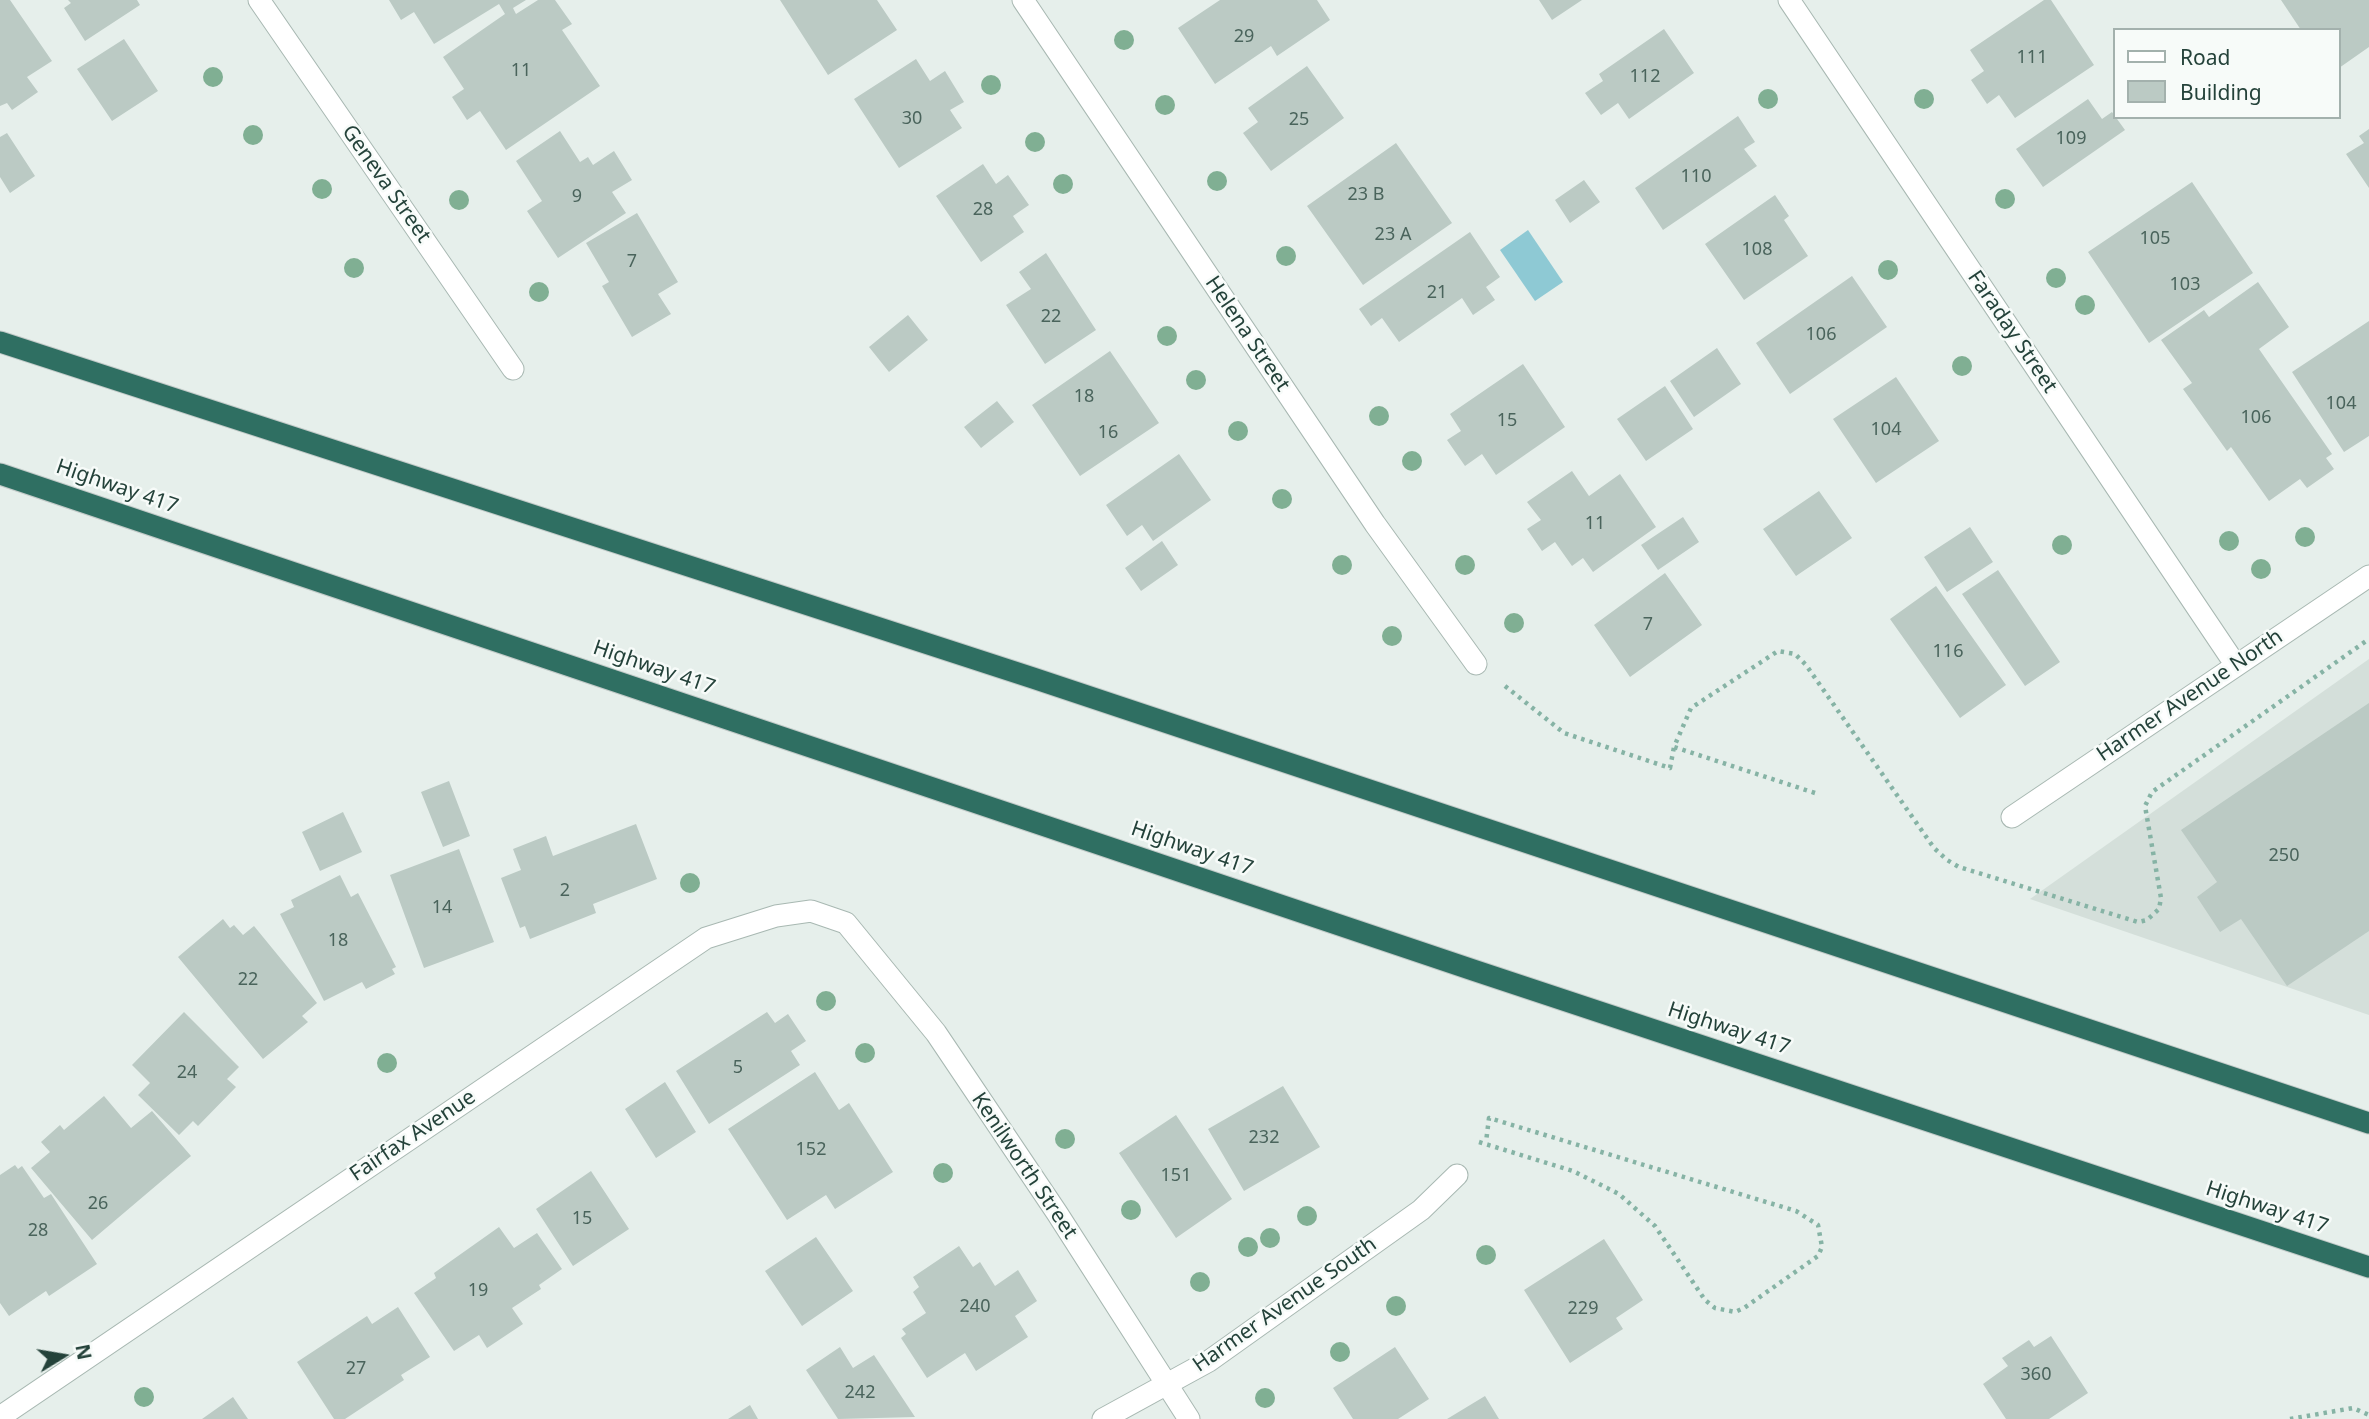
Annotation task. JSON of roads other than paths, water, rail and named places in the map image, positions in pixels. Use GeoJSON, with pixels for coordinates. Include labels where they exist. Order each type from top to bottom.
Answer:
{"type":"FeatureCollection","features":[{"type":"Feature","properties":{"kind":"highway"},"geometry":{"type":"LineString","coordinates":[[0,342],[1032,678],[2369,1123]]}},
{"type":"Feature","properties":{"kind":"highway","name":"Highway 417"},"geometry":{"type":"LineString","coordinates":[[0,474],[1473,970],[2369,1267]]}},
{"type":"Feature","properties":{"kind":"street","name":"Geneva Street"},"geometry":{"type":"LineString","coordinates":[[259,0],[513,369]]}},
{"type":"Feature","properties":{"kind":"street","name":"Helena Street"},"geometry":{"type":"LineString","coordinates":[[1023,0],[1376,524],[1476,664]]}},
{"type":"Feature","properties":{"kind":"street","name":"Faraday Street"},"geometry":{"type":"LineString","coordinates":[[1789,0],[2235,664]]}},
{"type":"Feature","properties":{"kind":"street","name":"Harmer Avenue North"},"geometry":{"type":"LineString","coordinates":[[2012,817],[2369,576]]}},
{"type":"Feature","properties":{"kind":"street","name":"Fairfax Avenue"},"geometry":{"type":"LineString","coordinates":[[0,1418],[706,938],[776,916],[811,911],[846,923]]}},
{"type":"Feature","properties":{"kind":"street","name":"Kenilworth Street"},"geometry":{"type":"LineString","coordinates":[[846,923],[936,1033],[1057,1213],[1189,1419]]}},
{"type":"Feature","properties":{"kind":"street","name":"Harmer Avenue South"},"geometry":{"type":"LineString","coordinates":[[1103,1419],[1209,1361],[1421,1210],[1457,1175]]}},
{"type":"Feature","properties":{"kind":"water"},"geometry":{"type":"Polygon","coordinates":[[[1528,230],[1563,282],[1535,301],[1500,250],[1528,230]]]}}]}
